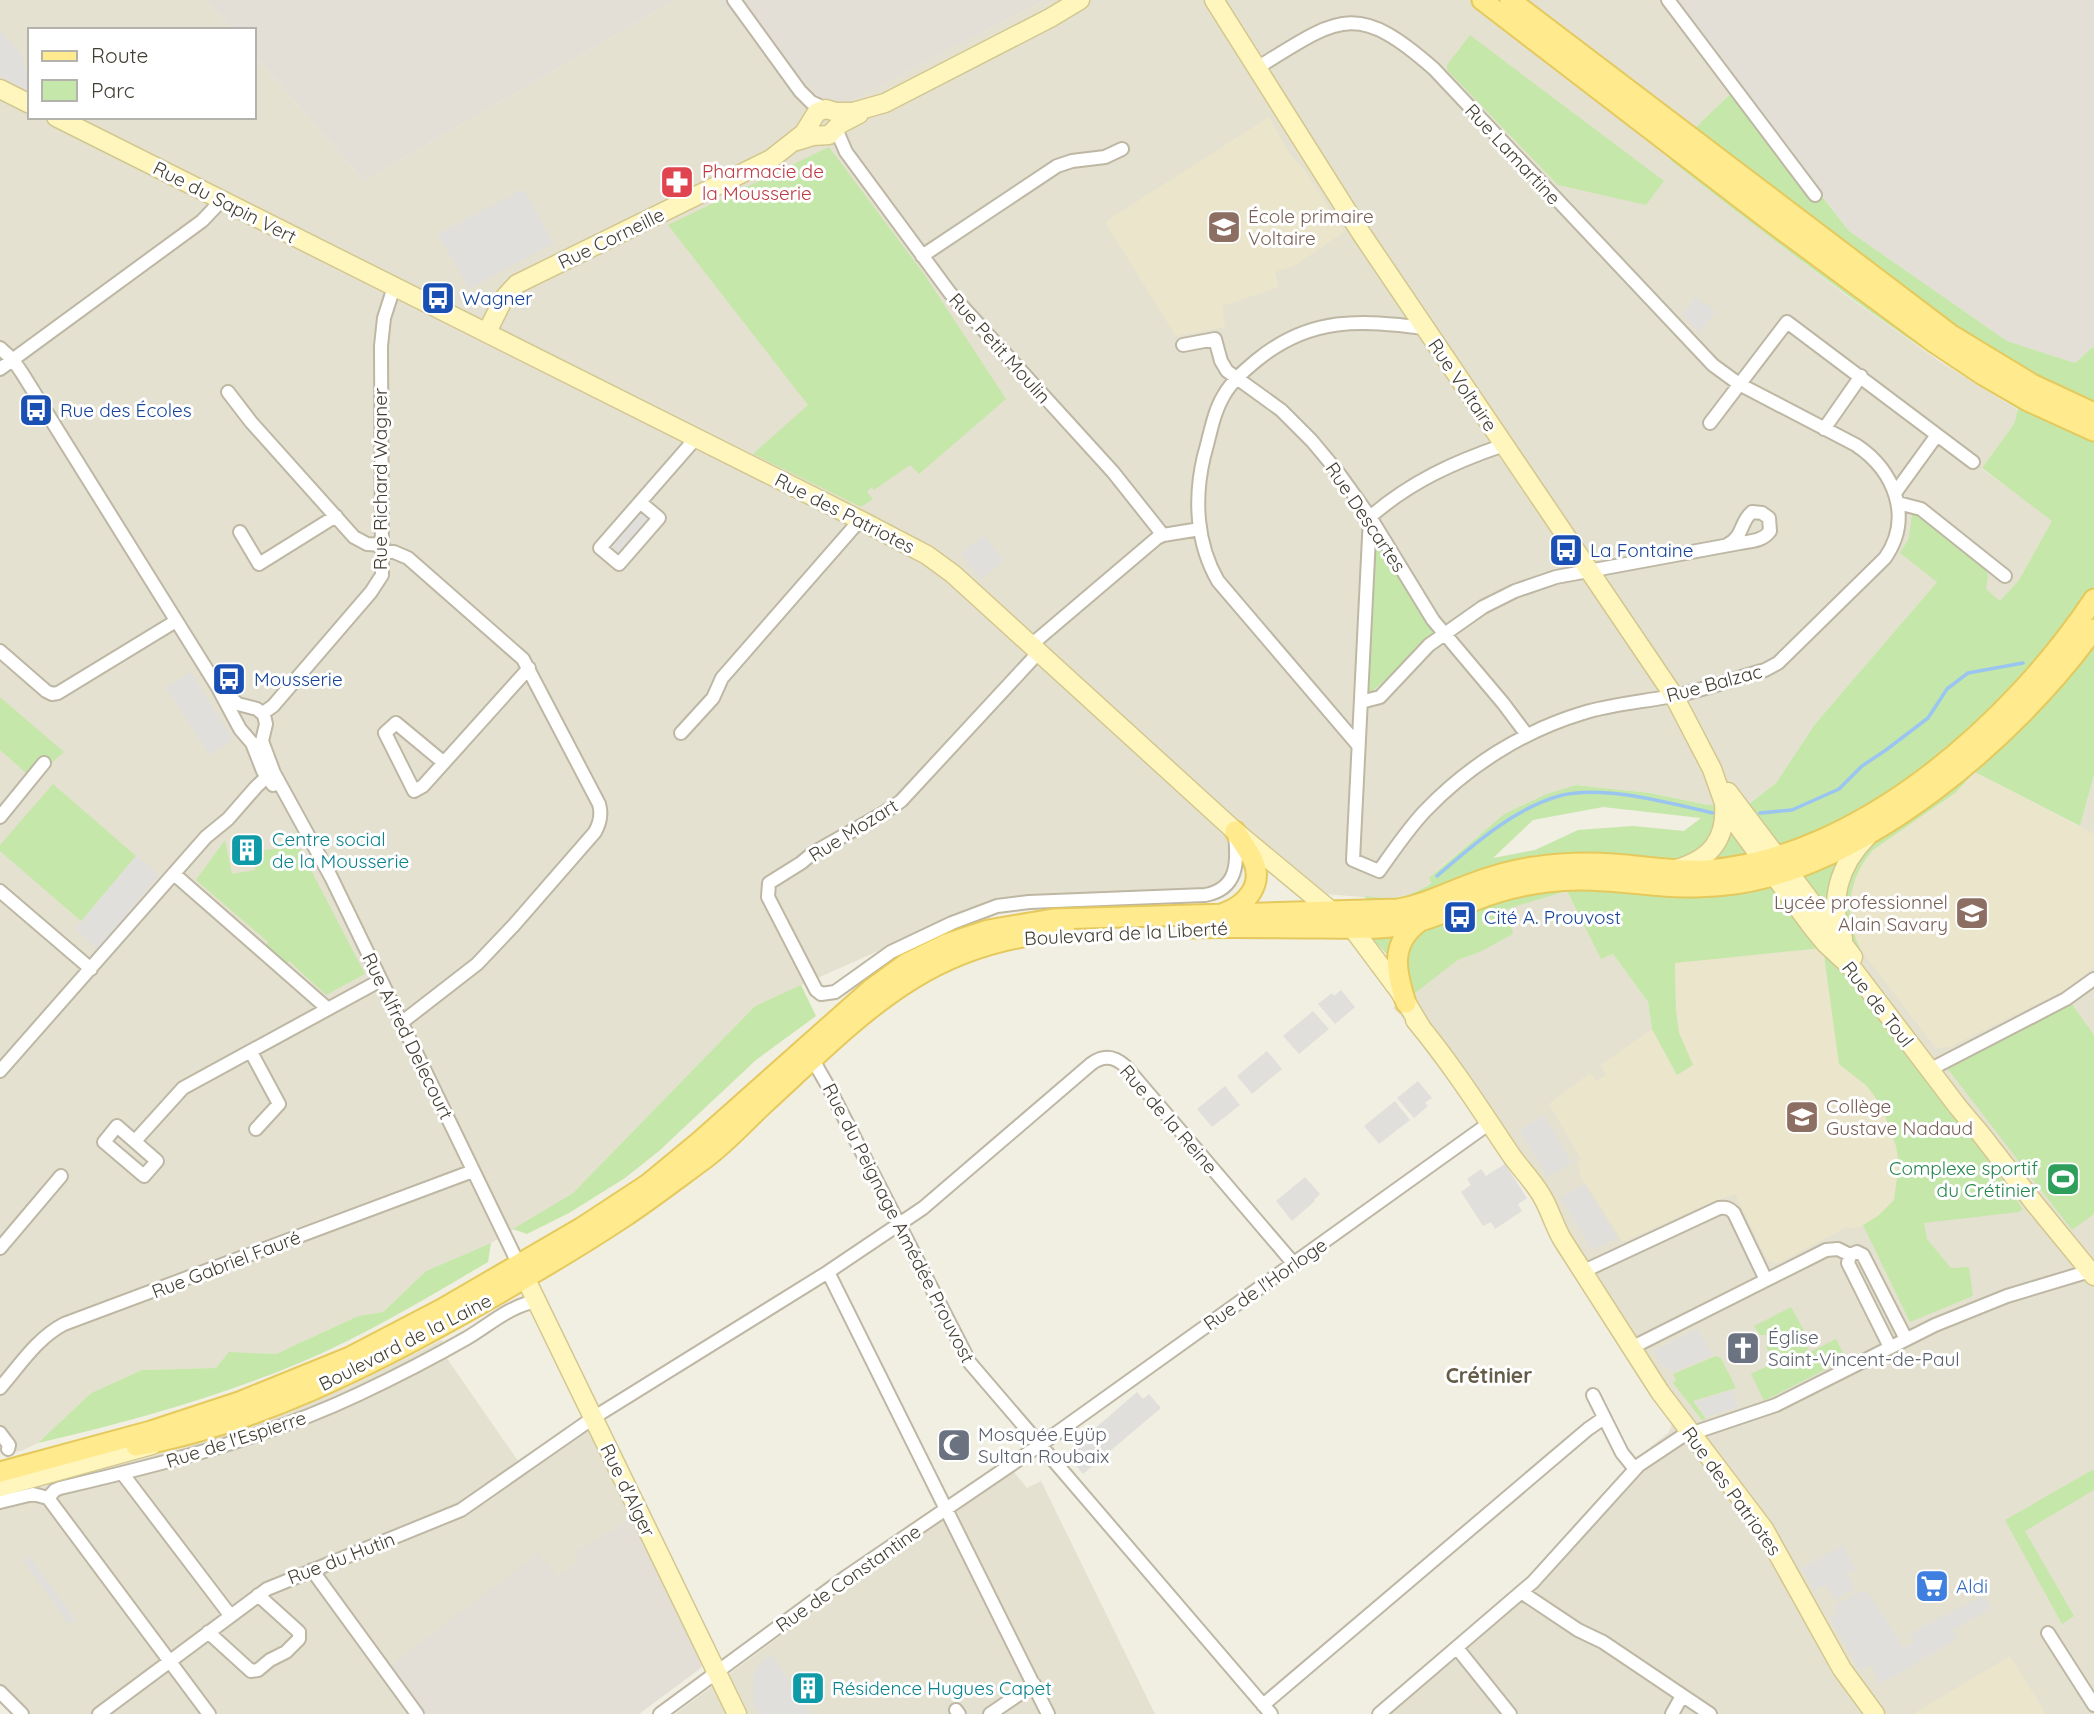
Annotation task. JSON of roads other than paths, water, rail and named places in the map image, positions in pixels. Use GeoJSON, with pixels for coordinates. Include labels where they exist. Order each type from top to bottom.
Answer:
{"type":"FeatureCollection","features":[{"type":"Feature","properties":{"kind":"main road"},"geometry":{"type":"LineString","coordinates":[[1482,0],[1766,218],[1935,343],[2028,401],[2094,431]]}},
{"type":"Feature","properties":{"kind":"main road"},"geometry":{"type":"LineString","coordinates":[[1510,0],[1941,327],[2013,373],[2094,413]]}},
{"type":"Feature","properties":{"kind":"main road"},"geometry":{"type":"LineString","coordinates":[[1340,923],[1394,927],[1421,921],[1485,896],[1537,883],[1588,879],[1664,887],[1695,887],[1741,883],[1859,820],[1941,765],[1997,716],[2026,685],[2070,633],[2094,599]]}},
{"type":"Feature","properties":{"kind":"main road"},"geometry":{"type":"LineString","coordinates":[[1340,923],[1409,907],[1487,878],[1543,866],[1597,863],[1668,870],[1709,870],[1776,866],[1841,849],[1921,800],[1970,762],[2002,734],[2065,666],[2094,629]]}},
{"type":"Feature","properties":{"kind":"main road"},"geometry":{"type":"LineString","coordinates":[[1219,914],[1245,902],[1255,886],[1254,861],[1235,831]]}},
{"type":"Feature","properties":{"kind":"main road","name":"Boulevard de la Liberté"},"geometry":{"type":"LineString","coordinates":[[701,1151],[809,1053],[885,978],[927,953],[967,936],[1036,921],[1219,914],[1313,913],[1340,923]]}},
{"type":"Feature","properties":{"kind":"main road"},"geometry":{"type":"LineString","coordinates":[[1406,1003],[1398,975],[1398,951],[1405,935],[1421,921]]}},
{"type":"Feature","properties":{"kind":"main road","name":"Boulevard de la Liberté"},"geometry":{"type":"LineString","coordinates":[[809,1053],[909,979],[956,955],[998,942],[1038,934],[1100,930],[1340,923]]}},
{"type":"Feature","properties":{"kind":"main road","name":"Boulevard de la Laine"},"geometry":{"type":"LineString","coordinates":[[168,1432],[269,1407],[336,1380],[413,1342],[701,1151]]}},
{"type":"Feature","properties":{"kind":"main road"},"geometry":{"type":"LineString","coordinates":[[0,1472],[141,1434],[168,1432]]}},
{"type":"Feature","properties":{"kind":"main road"},"geometry":{"type":"LineString","coordinates":[[0,1480],[130,1447],[168,1432]]}},
{"type":"Feature","properties":{"kind":"street","name":"Rue Petit Moulin"},"geometry":{"type":"LineString","coordinates":[[734,0],[960,305],[1113,472],[1163,535]]}},
{"type":"Feature","properties":{"kind":"street","name":"Rue Corneille"},"geometry":{"type":"LineString","coordinates":[[486,332],[501,303],[517,284],[760,165],[825,124],[847,113],[867,110],[902,94],[1080,0]]}},
{"type":"Feature","properties":{"kind":"street","name":"Rue Voltaire"},"geometry":{"type":"LineString","coordinates":[[1214,0],[1340,201],[1674,696],[1712,769],[1776,866]]}},
{"type":"Feature","properties":{"kind":"street"},"geometry":{"type":"LineString","coordinates":[[1668,0],[1815,195]]}},
{"type":"Feature","properties":{"kind":"street","name":"Rue Lamartine"},"geometry":{"type":"LineString","coordinates":[[1256,68],[1338,21],[1368,21],[1392,32],[1434,69],[1703,356],[1740,384]]}},
{"type":"Feature","properties":{"kind":"street"},"geometry":{"type":"LineString","coordinates":[[0,89],[28,103]]}},
{"type":"Feature","properties":{"kind":"street","name":"Rue du Sapin Vert"},"geometry":{"type":"LineString","coordinates":[[59,119],[394,286]]}},
{"type":"Feature","properties":{"kind":"street"},"geometry":{"type":"LineString","coordinates":[[922,256],[1057,166],[1072,161],[1105,157],[1122,149]]}},
{"type":"Feature","properties":{"kind":"street"},"geometry":{"type":"LineString","coordinates":[[0,369],[202,221],[222,200]]}},
{"type":"Feature","properties":{"kind":"street","name":"Rue des Patriotes"},"geometry":{"type":"LineString","coordinates":[[394,286],[860,520],[945,567],[1340,923],[1406,1003],[1421,1027]]}},
{"type":"Feature","properties":{"kind":"street","name":"Rue Richard Wagner"},"geometry":{"type":"LineString","coordinates":[[257,711],[273,706],[371,592],[382,575],[381,346],[384,318],[394,286]]}},
{"type":"Feature","properties":{"kind":"street"},"geometry":{"type":"LineString","coordinates":[[1358,745],[1218,581],[1208,559],[1200,529],[1198,488],[1219,403],[1237,378],[1277,345],[1290,338],[1339,324],[1366,321],[1425,328]]}},
{"type":"Feature","properties":{"kind":"street"},"geometry":{"type":"LineString","coordinates":[[1710,423],[1787,322],[1973,463]]}},
{"type":"Feature","properties":{"kind":"street","name":"Rue Descartes"},"geometry":{"type":"LineString","coordinates":[[1183,345],[1215,339],[1223,366],[1281,410],[1312,441],[1338,471],[1370,517],[1433,620],[1527,735]]}},
{"type":"Feature","properties":{"kind":"street","name":"Rue Alfred Delecourt"},"geometry":{"type":"LineString","coordinates":[[0,348],[13,360],[217,686],[331,877],[523,1271]]}},
{"type":"Feature","properties":{"kind":"street"},"geometry":{"type":"LineString","coordinates":[[1824,429],[1861,376]]}},
{"type":"Feature","properties":{"kind":"street"},"geometry":{"type":"LineString","coordinates":[[1740,384],[1856,445],[1871,456],[1887,475],[1897,498],[1922,509],[2005,576]]}},
{"type":"Feature","properties":{"kind":"street"},"geometry":{"type":"LineString","coordinates":[[228,392],[251,422],[359,541],[408,558],[515,650],[529,668],[599,804],[598,826],[491,950],[458,981],[401,1023]]}},
{"type":"Feature","properties":{"kind":"street"},"geometry":{"type":"LineString","coordinates":[[1897,498],[1937,435]]}},
{"type":"Feature","properties":{"kind":"street"},"geometry":{"type":"LineString","coordinates":[[639,502],[659,519],[619,565],[600,548],[639,502],[696,438]]}},
{"type":"Feature","properties":{"kind":"street"},"geometry":{"type":"LineString","coordinates":[[1358,745],[1370,517],[1424,478],[1461,460],[1504,445]]}},
{"type":"Feature","properties":{"kind":"street","name":"Rue Balzac"},"geometry":{"type":"LineString","coordinates":[[1358,745],[1353,860],[1379,870],[1439,798],[1480,764],[1527,735],[1601,708],[1674,696],[1765,670],[1778,663],[1885,558],[1898,531],[1900,512],[1897,498]]}},
{"type":"Feature","properties":{"kind":"street"},"geometry":{"type":"LineString","coordinates":[[240,532],[259,564],[336,516]]}},
{"type":"Feature","properties":{"kind":"street"},"geometry":{"type":"LineString","coordinates":[[681,733],[713,698],[722,678],[860,520]]}},
{"type":"Feature","properties":{"kind":"street"},"geometry":{"type":"LineString","coordinates":[[1035,648],[1150,543],[1163,535],[1200,529]]}},
{"type":"Feature","properties":{"kind":"street"},"geometry":{"type":"LineString","coordinates":[[1360,702],[1380,697],[1416,657],[1444,634],[1483,607],[1515,591],[1556,577],[1727,545]]}},
{"type":"Feature","properties":{"kind":"street"},"geometry":{"type":"LineString","coordinates":[[0,651],[46,691],[58,694],[176,621]]}},
{"type":"Feature","properties":{"kind":"street","name":"Rue Mozart"},"geometry":{"type":"LineString","coordinates":[[816,989],[768,897],[769,883],[813,853],[901,801],[1035,648]]}},
{"type":"Feature","properties":{"kind":"street"},"geometry":{"type":"LineString","coordinates":[[443,762],[396,723],[385,733],[414,791],[423,786],[529,668]]}},
{"type":"Feature","properties":{"kind":"street","name":"Rue Alfred Delecourt"},"geometry":{"type":"LineString","coordinates":[[217,686],[238,704],[257,711]]}},
{"type":"Feature","properties":{"kind":"street"},"geometry":{"type":"LineString","coordinates":[[257,711],[266,722],[264,730],[254,736],[242,729],[241,714],[257,711]]}},
{"type":"Feature","properties":{"kind":"street","name":"Rue Alfred Delecourt"},"geometry":{"type":"LineString","coordinates":[[264,730],[264,748],[270,773]]}},
{"type":"Feature","properties":{"kind":"street"},"geometry":{"type":"LineString","coordinates":[[0,817],[44,763]]}},
{"type":"Feature","properties":{"kind":"street","name":"Rue Voltaire"},"geometry":{"type":"LineString","coordinates":[[1712,769],[1724,803],[1740,829],[1776,866]]}},
{"type":"Feature","properties":{"kind":"street"},"geometry":{"type":"LineString","coordinates":[[0,1072],[206,837],[228,818],[270,773]]}},
{"type":"Feature","properties":{"kind":"street"},"geometry":{"type":"LineString","coordinates":[[1668,870],[1696,861],[1718,842],[1724,826],[1724,803]]}},
{"type":"Feature","properties":{"kind":"street","name":"Rue de Toul"},"geometry":{"type":"LineString","coordinates":[[1853,957],[1839,930],[1837,894],[1840,879],[1851,855],[1866,837],[1879,827]]}},
{"type":"Feature","properties":{"kind":"street","name":"Rue des Patriotes"},"geometry":{"type":"LineString","coordinates":[[1235,831],[1269,872],[1313,913]]}},
{"type":"Feature","properties":{"kind":"street","name":"Boulevard de la Liberté"},"geometry":{"type":"LineString","coordinates":[[816,989],[827,995],[835,992],[891,951],[997,906],[1029,902],[1193,896],[1217,892],[1231,880],[1236,868],[1235,831]]}},
{"type":"Feature","properties":{"kind":"street","name":"Rue de Toul"},"geometry":{"type":"LineString","coordinates":[[1776,866],[1853,957],[1933,1068]]}},
{"type":"Feature","properties":{"kind":"street","name":"Rue de Toul"},"geometry":{"type":"LineString","coordinates":[[1776,866],[1826,944],[1853,969],[1933,1068],[1962,1098],[1980,1133],[2092,1273]]}},
{"type":"Feature","properties":{"kind":"street"},"geometry":{"type":"LineString","coordinates":[[174,874],[328,1009]]}},
{"type":"Feature","properties":{"kind":"street"},"geometry":{"type":"LineString","coordinates":[[0,891],[91,969]]}},
{"type":"Feature","properties":{"kind":"street","name":"Boulevard de la Liberté"},"geometry":{"type":"LineString","coordinates":[[1193,896],[1219,914]]}},
{"type":"Feature","properties":{"kind":"street","name":"Rue des Patriotes"},"geometry":{"type":"LineString","coordinates":[[1340,923],[1364,959],[1442,1053],[1538,1190],[1558,1232],[1631,1348],[1660,1392],[1764,1529],[1842,1669],[1875,1714]]}},
{"type":"Feature","properties":{"kind":"street"},"geometry":{"type":"LineString","coordinates":[[1933,1068],[2058,1004],[2094,979]]}},
{"type":"Feature","properties":{"kind":"street"},"geometry":{"type":"LineString","coordinates":[[135,1141],[178,1092],[381,980]]}},
{"type":"Feature","properties":{"kind":"street"},"geometry":{"type":"LineString","coordinates":[[251,1052],[279,1104],[256,1129]]}},
{"type":"Feature","properties":{"kind":"street","name":"Rue du Peignage Amédée Prouvost"},"geometry":{"type":"LineString","coordinates":[[809,1053],[967,1359],[1267,1709]]}},
{"type":"Feature","properties":{"kind":"street","name":"Rue de la Reine"},"geometry":{"type":"LineString","coordinates":[[828,1272],[922,1208],[1094,1061],[1108,1058],[1116,1059],[1125,1066],[1294,1264]]}},
{"type":"Feature","properties":{"kind":"street","name":"Rue de l'Horloge"},"geometry":{"type":"LineString","coordinates":[[1040,1445],[1491,1122]]}},
{"type":"Feature","properties":{"kind":"street","name":"Rue Gabriel Fauré"},"geometry":{"type":"LineString","coordinates":[[0,1388],[38,1343],[64,1324],[473,1171]]}},
{"type":"Feature","properties":{"kind":"street"},"geometry":{"type":"LineString","coordinates":[[0,1248],[61,1176]]}},
{"type":"Feature","properties":{"kind":"street"},"geometry":{"type":"LineString","coordinates":[[1584,1271],[1719,1208],[1725,1208],[1734,1213],[1766,1280]]}},
{"type":"Feature","properties":{"kind":"street"},"geometry":{"type":"LineString","coordinates":[[1631,1348],[1826,1250],[1838,1249],[1850,1255],[1857,1252],[1863,1255],[1906,1339]]}},
{"type":"Feature","properties":{"kind":"street"},"geometry":{"type":"LineString","coordinates":[[1850,1255],[1848,1263],[1890,1347]]}},
{"type":"Feature","properties":{"kind":"street","name":"Rue d'Alger"},"geometry":{"type":"LineString","coordinates":[[523,1271],[737,1714]]}},
{"type":"Feature","properties":{"kind":"street"},"geometry":{"type":"LineString","coordinates":[[828,1272],[1046,1713]]}},
{"type":"Feature","properties":{"kind":"street","name":"Rue du Hutin"},"geometry":{"type":"LineString","coordinates":[[99,1714],[274,1585],[461,1510],[593,1418],[828,1272]]}},
{"type":"Feature","properties":{"kind":"street"},"geometry":{"type":"LineString","coordinates":[[1380,1714],[1521,1592],[1635,1469],[1667,1445],[1691,1433],[1770,1408],[1906,1339],[2000,1298],[2092,1273]]}},
{"type":"Feature","properties":{"kind":"street","name":"Rue de l'Espierre"},"geometry":{"type":"LineString","coordinates":[[0,1502],[33,1494],[48,1498],[60,1488],[122,1474],[227,1444],[327,1408],[362,1393],[466,1338],[524,1303],[537,1301]]}},
{"type":"Feature","properties":{"kind":"street"},"geometry":{"type":"LineString","coordinates":[[1593,1395],[1622,1453],[1635,1469]]}},
{"type":"Feature","properties":{"kind":"street"},"geometry":{"type":"LineString","coordinates":[[1267,1709],[1588,1429],[1604,1418]]}},
{"type":"Feature","properties":{"kind":"street","name":"Boulevard de la Laine"},"geometry":{"type":"LineString","coordinates":[[4,1457],[168,1432]]}},
{"type":"Feature","properties":{"kind":"street","name":"Boulevard de la Laine"},"geometry":{"type":"LineString","coordinates":[[0,1487],[168,1432]]}},
{"type":"Feature","properties":{"kind":"street"},"geometry":{"type":"LineString","coordinates":[[0,1433],[9,1445],[4,1457]]}},
{"type":"Feature","properties":{"kind":"street","name":"Rue de Constantine"},"geometry":{"type":"LineString","coordinates":[[660,1714],[846,1577],[1040,1445]]}},
{"type":"Feature","properties":{"kind":"street"},"geometry":{"type":"LineString","coordinates":[[122,1474],[230,1615]]}},
{"type":"Feature","properties":{"kind":"street"},"geometry":{"type":"LineString","coordinates":[[48,1498],[209,1714]]}},
{"type":"Feature","properties":{"kind":"street"},"geometry":{"type":"LineString","coordinates":[[312,1570],[417,1714]]}},
{"type":"Feature","properties":{"kind":"street"},"geometry":{"type":"LineString","coordinates":[[1521,1592],[1578,1630],[1603,1642],[1710,1714]]}},
{"type":"Feature","properties":{"kind":"street"},"geometry":{"type":"LineString","coordinates":[[208,1632],[251,1671],[258,1670],[270,1660],[289,1651],[299,1639],[300,1633],[258,1595]]}},
{"type":"Feature","properties":{"kind":"street"},"geometry":{"type":"LineString","coordinates":[[2048,1633],[2094,1705]]}},
{"type":"Feature","properties":{"kind":"street"},"geometry":{"type":"LineString","coordinates":[[1457,1648],[1510,1714]]}},
{"type":"Feature","properties":{"kind":"street"},"geometry":{"type":"LineString","coordinates":[[990,1714],[1034,1684]]}},
{"type":"Feature","properties":{"kind":"street"},"geometry":{"type":"LineString","coordinates":[[0,1692],[22,1714]]}},
{"type":"Feature","properties":{"kind":"street"},"geometry":{"type":"LineString","coordinates":[[1672,1714],[1682,1696]]}},
{"type":"Feature","properties":{"kind":"waterway"},"geometry":{"type":"LineString","coordinates":[[1760,813],[1792,810],[1839,789],[1862,766],[1928,718],[1947,689],[1968,673],[2023,663]]}},
{"type":"Feature","properties":{"kind":"waterway"},"geometry":{"type":"LineString","coordinates":[[1437,876],[1509,819],[1559,796],[1615,793],[1713,813]]}},
{"type":"Feature","properties":{"kind":"place","name":"Pharmacie de la Mousserie"},"geometry":{"type":"Point","coordinates":[677,182]}},
{"type":"Feature","properties":{"kind":"place","name":"École primaire Voltaire"},"geometry":{"type":"Point","coordinates":[1224,227]}},
{"type":"Feature","properties":{"kind":"place","name":"Wagner"},"geometry":{"type":"Point","coordinates":[438,298]}},
{"type":"Feature","properties":{"kind":"place","name":"Rue des Écoles"},"geometry":{"type":"Point","coordinates":[36,410]}},
{"type":"Feature","properties":{"kind":"place","name":"La Fontaine"},"geometry":{"type":"Point","coordinates":[1566,550]}},
{"type":"Feature","properties":{"kind":"place","name":"Mousserie"},"geometry":{"type":"Point","coordinates":[229,679]}},
{"type":"Feature","properties":{"kind":"place","name":"Centre social de la Mousserie"},"geometry":{"type":"Point","coordinates":[247,850]}},
{"type":"Feature","properties":{"kind":"place","name":"Lycée professionnel Alain Savary"},"geometry":{"type":"Point","coordinates":[1972,913]}},
{"type":"Feature","properties":{"kind":"place","name":"Cité A. Prouvost"},"geometry":{"type":"Point","coordinates":[1460,917]}},
{"type":"Feature","properties":{"kind":"place","name":"Collège Gustave Nadaud"},"geometry":{"type":"Point","coordinates":[1802,1117]}},
{"type":"Feature","properties":{"kind":"place","name":"Complexe sportif du Crétinier"},"geometry":{"type":"Point","coordinates":[2063,1179]}},
{"type":"Feature","properties":{"kind":"place","name":"Église Saint-Vincent-de-Paul"},"geometry":{"type":"Point","coordinates":[1743,1348]}},
{"type":"Feature","properties":{"kind":"place","name":"Mosquée Eyüp Sultan Roubaix"},"geometry":{"type":"Point","coordinates":[954,1445]}},
{"type":"Feature","properties":{"kind":"place","name":"Aldi"},"geometry":{"type":"Point","coordinates":[1932,1586]}},
{"type":"Feature","properties":{"kind":"place","name":"Résidence Hugues Capet"},"geometry":{"type":"Point","coordinates":[808,1688]}},
{"type":"Feature","properties":{"kind":"district","name":"Crétinier"},"geometry":{"type":"Point","coordinates":[1489,1376]}}]}
